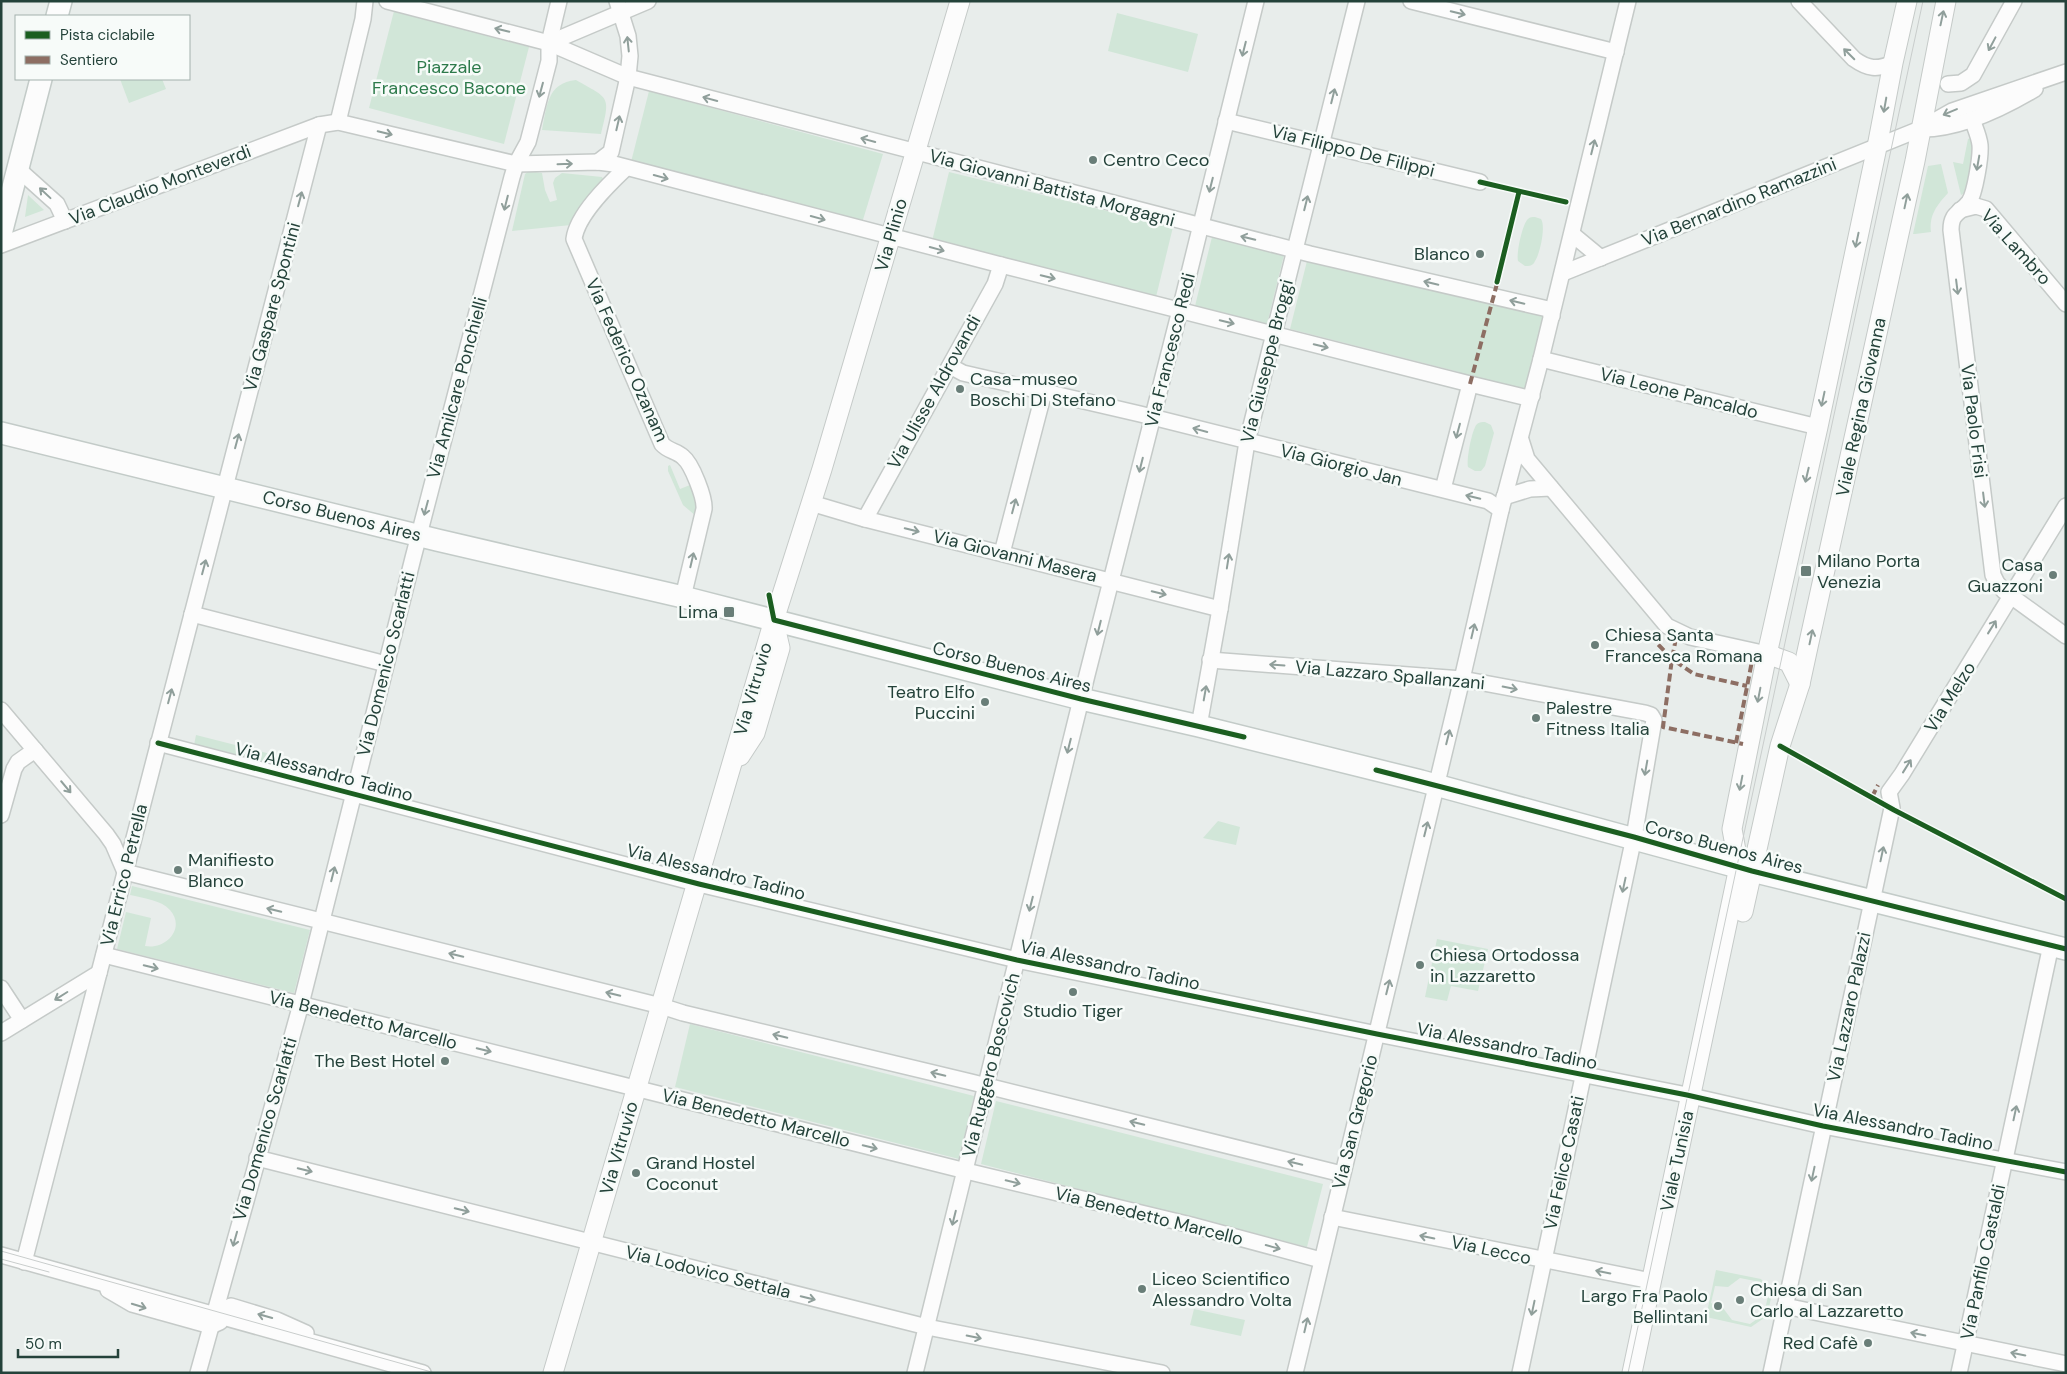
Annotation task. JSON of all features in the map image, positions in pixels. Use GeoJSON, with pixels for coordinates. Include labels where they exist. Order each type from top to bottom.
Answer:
{"type":"FeatureCollection","features":[{"type":"Feature","properties":{"kind":"main road"},"geometry":{"type":"LineString","coordinates":[[57,15],[61,1]]}},
{"type":"Feature","properties":{"kind":"main road"},"geometry":{"type":"LineString","coordinates":[[1,234],[41,80]]}},
{"type":"Feature","properties":{"kind":"main road","name":"Corso Buenos Aires"},"geometry":{"type":"LineString","coordinates":[[1,433],[419,535],[773,618],[1081,699],[1437,784],[1746,869],[2058,947]]}},
{"type":"Feature","properties":{"kind":"street"},"geometry":{"type":"LineString","coordinates":[[365,1],[363,19],[338,122],[516,164],[598,162],[620,166],[1274,334],[1528,398],[1532,396]]}},
{"type":"Feature","properties":{"kind":"street"},"geometry":{"type":"LineString","coordinates":[[387,1],[549,43],[628,78]]}},
{"type":"Feature","properties":{"kind":"street"},"geometry":{"type":"LineString","coordinates":[[516,164],[528,142],[549,61],[549,43],[559,1]]}},
{"type":"Feature","properties":{"kind":"street"},"geometry":{"type":"LineString","coordinates":[[549,43],[619,6],[648,1]]}},
{"type":"Feature","properties":{"kind":"street","name":"Via Plinio"},"geometry":{"type":"LineString","coordinates":[[773,618],[819,474],[960,1]]}},
{"type":"Feature","properties":{"kind":"street","name":"Via Francesco Redi"},"geometry":{"type":"LineString","coordinates":[[1081,699],[1201,227],[1256,1]]}},
{"type":"Feature","properties":{"kind":"street","name":"Via Giuseppe Broggi"},"geometry":{"type":"LineString","coordinates":[[1199,726],[1247,442],[1357,1]]}},
{"type":"Feature","properties":{"kind":"street"},"geometry":{"type":"LineString","coordinates":[[1411,1],[1616,52]]}},
{"type":"Feature","properties":{"kind":"street","name":"Via San Gregorio"},"geometry":{"type":"LineString","coordinates":[[1295,1373],[1503,503],[1563,273],[1628,1]]}},
{"type":"Feature","properties":{"kind":"street"},"geometry":{"type":"LineString","coordinates":[[1799,1],[1862,65],[1876,68],[1892,63]]}},
{"type":"Feature","properties":{"kind":"street"},"geometry":{"type":"LineString","coordinates":[[1746,869],[1732,829],[1767,654],[1818,427],[1878,147],[1892,63],[1907,1]]}},
{"type":"Feature","properties":{"kind":"street"},"geometry":{"type":"LineString","coordinates":[[1946,1],[1932,68],[1961,95],[1983,99]]}},
{"type":"Feature","properties":{"kind":"street"},"geometry":{"type":"LineString","coordinates":[[1948,84],[1962,83],[1974,75],[2014,1]]}},
{"type":"Feature","properties":{"kind":"street"},"geometry":{"type":"LineString","coordinates":[[598,162],[611,152],[628,78],[630,56],[628,36],[619,6]]}},
{"type":"Feature","properties":{"kind":"street","name":"Viale Regina Giovanna"},"geometry":{"type":"LineString","coordinates":[[1746,869],[1780,746],[1800,684],[1932,68]]}},
{"type":"Feature","properties":{"kind":"street"},"geometry":{"type":"LineString","coordinates":[[1920,129],[1942,115],[1983,99],[2059,75]]}},
{"type":"Feature","properties":{"kind":"street"},"geometry":{"type":"LineString","coordinates":[[1920,129],[1943,128],[1972,119],[2018,99],[2059,75]]}},
{"type":"Feature","properties":{"kind":"street","name":"Via Giovanni Battista Morgagni"},"geometry":{"type":"LineString","coordinates":[[628,78],[1201,227],[1548,310],[1552,316]]}},
{"type":"Feature","properties":{"kind":"street","name":"Via Paolo Frisi"},"geometry":{"type":"LineString","coordinates":[[1972,119],[1978,136],[1980,151],[1971,199],[1954,215],[1951,222],[1993,575],[2000,587],[2066,636]]}},
{"type":"Feature","properties":{"kind":"street","name":"Via Filippo De Filippi"},"geometry":{"type":"LineString","coordinates":[[1226,121],[1480,182]]}},
{"type":"Feature","properties":{"kind":"street","name":"Via Claudio Monteverdi"},"geometry":{"type":"LineString","coordinates":[[1,245],[320,125],[338,122]]}},
{"type":"Feature","properties":{"kind":"street","name":"Via Gaspare Spontini"},"geometry":{"type":"LineString","coordinates":[[225,488],[320,125]]}},
{"type":"Feature","properties":{"kind":"street","name":"Via Bernardino Ramazzini"},"geometry":{"type":"LineString","coordinates":[[1563,273],[1920,129]]}},
{"type":"Feature","properties":{"kind":"street","name":"Via Amilcare Ponchielli"},"geometry":{"type":"LineString","coordinates":[[419,535],[516,164]]}},
{"type":"Feature","properties":{"kind":"street","name":"Via Federico Ozanam"},"geometry":{"type":"LineString","coordinates":[[620,166],[575,230],[576,248],[662,444],[685,458],[696,479],[705,504],[683,597]]}},
{"type":"Feature","properties":{"kind":"street"},"geometry":{"type":"LineString","coordinates":[[18,168],[57,204],[65,221]]}},
{"type":"Feature","properties":{"kind":"street","name":"Via Lambro"},"geometry":{"type":"LineString","coordinates":[[1959,210],[1976,206],[1986,209],[2066,304]]}},
{"type":"Feature","properties":{"kind":"street"},"geometry":{"type":"LineString","coordinates":[[1572,234],[1601,258]]}},
{"type":"Feature","properties":{"kind":"street","name":"Via Ulisse Aldrovandi"},"geometry":{"type":"LineString","coordinates":[[865,519],[995,284],[1001,265]]}},
{"type":"Feature","properties":{"kind":"street","name":"Via Leone Pancaldo"},"geometry":{"type":"LineString","coordinates":[[1541,359],[1818,427]]}},
{"type":"Feature","properties":{"kind":"street","name":"Via Giorgio Jan"},"geometry":{"type":"LineString","coordinates":[[950,366],[963,373],[1488,501],[1503,503]]}},
{"type":"Feature","properties":{"kind":"street"},"geometry":{"type":"LineString","coordinates":[[1443,489],[1465,382]]}},
{"type":"Feature","properties":{"kind":"street"},"geometry":{"type":"LineString","coordinates":[[1002,553],[1044,392]]}},
{"type":"Feature","properties":{"kind":"street"},"geometry":{"type":"LineString","coordinates":[[1520,440],[1527,459],[1659,618],[1678,633],[1767,654],[1789,662],[1800,684]]}},
{"type":"Feature","properties":{"kind":"street","name":"Via Plinio"},"geometry":{"type":"LineString","coordinates":[[773,618],[769,595],[796,507],[819,474]]}},
{"type":"Feature","properties":{"kind":"street","name":"Via Errico Petrella"},"geometry":{"type":"LineString","coordinates":[[24,1262],[225,488]]}},
{"type":"Feature","properties":{"kind":"street"},"geometry":{"type":"LineString","coordinates":[[1503,503],[1530,489],[1551,488]]}},
{"type":"Feature","properties":{"kind":"street","name":"Via Giovanni Masera"},"geometry":{"type":"LineString","coordinates":[[810,503],[865,519],[1220,609]]}},
{"type":"Feature","properties":{"kind":"street","name":"Via Melzo"},"geometry":{"type":"LineString","coordinates":[[1872,900],[1892,808],[1889,792],[2012,597],[2066,506]]}},
{"type":"Feature","properties":{"kind":"street","name":"Via Domenico Scarlatti"},"geometry":{"type":"LineString","coordinates":[[198,1373],[218,1320],[257,1158],[301,1004],[419,535]]}},
{"type":"Feature","properties":{"kind":"street"},"geometry":{"type":"LineString","coordinates":[[192,614],[386,664]]}},
{"type":"Feature","properties":{"kind":"street","name":"Via Vitruvio"},"geometry":{"type":"LineString","coordinates":[[553,1373],[731,765],[735,764],[755,733],[780,648],[773,618]]}},
{"type":"Feature","properties":{"kind":"street","name":"Via Lazzaro Spallanzani"},"geometry":{"type":"LineString","coordinates":[[1210,660],[1462,679],[1645,713],[1651,715],[1654,720]]}},
{"type":"Feature","properties":{"kind":"street","name":"Via Ruggero Boscovich"},"geometry":{"type":"LineString","coordinates":[[915,1373],[1081,699]]}},
{"type":"Feature","properties":{"kind":"street"},"geometry":{"type":"LineString","coordinates":[[1,710],[106,834],[125,872],[683,1013],[986,1085],[1342,1174]]}},
{"type":"Feature","properties":{"kind":"street","name":"Via Felice Casati"},"geometry":{"type":"LineString","coordinates":[[1520,1373],[1634,837],[1654,720]]}},
{"type":"Feature","properties":{"kind":"street","name":"Via Alessandro Tadino"},"geometry":{"type":"LineString","coordinates":[[158,743],[696,883],[1017,960],[1583,1076],[1692,1096],[1823,1126],[2066,1172]]}},
{"type":"Feature","properties":{"kind":"street"},"geometry":{"type":"LineString","coordinates":[[1,816],[14,769],[18,762],[35,750]]}},
{"type":"Feature","properties":{"kind":"street","name":"Viale Tunisia"},"geometry":{"type":"LineString","coordinates":[[1651,1281],[1714,988],[1746,869]]}},
{"type":"Feature","properties":{"kind":"street","name":"Via Lazzaro Palazzi"},"geometry":{"type":"LineString","coordinates":[[1785,1306],[1872,900]]}},
{"type":"Feature","properties":{"kind":"street","name":"Via Panfilo Castaldi"},"geometry":{"type":"LineString","coordinates":[[1960,1373],[2005,1160],[2058,947]]}},
{"type":"Feature","properties":{"kind":"street","name":"Via Benedetto Marcello"},"geometry":{"type":"LineString","coordinates":[[104,954],[966,1171],[1191,1225],[1321,1260]]}},
{"type":"Feature","properties":{"kind":"street"},"geometry":{"type":"LineString","coordinates":[[1,1033],[99,973]]}},
{"type":"Feature","properties":{"kind":"street"},"geometry":{"type":"LineString","coordinates":[[1,988],[22,1020]]}},
{"type":"Feature","properties":{"kind":"street","name":"Via Lodovico Settala"},"geometry":{"type":"LineString","coordinates":[[257,1158],[927,1328],[1162,1373]]}},
{"type":"Feature","properties":{"kind":"street","name":"Via Lecco"},"geometry":{"type":"LineString","coordinates":[[1332,1217],[1651,1281]]}},
{"type":"Feature","properties":{"kind":"street"},"geometry":{"type":"LineString","coordinates":[[1,1255],[97,1282],[132,1304],[218,1320],[231,1306],[291,1325],[324,1345],[416,1371]]}},
{"type":"Feature","properties":{"kind":"street","name":"Via Vitruvio"},"geometry":{"type":"LineString","coordinates":[[543,1373],[546,1353],[562,1298],[570,1284],[584,1268]]}},
{"type":"Feature","properties":{"kind":"street"},"geometry":{"type":"LineString","coordinates":[[1632,1373],[1651,1281]]}},
{"type":"Feature","properties":{"kind":"street"},"geometry":{"type":"LineString","coordinates":[[1770,1373],[1785,1306],[2066,1364]]}},
{"type":"Feature","properties":{"kind":"green space","name":"Piazzale Francesco Bacone"},"geometry":{"type":"Polygon","coordinates":[[[394,11],[529,47],[504,144],[369,108],[394,11]]]}},
{"type":"Feature","properties":{"kind":"green space"},"geometry":{"type":"Polygon","coordinates":[[[1117,13],[1198,34],[1188,72],[1108,51],[1117,13]]]}},
{"type":"Feature","properties":{"kind":"green space"},"geometry":{"type":"Polygon","coordinates":[[[120,80],[162,80],[166,89],[129,103],[120,80]]]}},
{"type":"Feature","properties":{"kind":"green space"},"geometry":{"type":"Polygon","coordinates":[[[576,80],[601,95],[605,100],[606,112],[601,134],[542,130],[547,104],[554,91],[566,82],[576,80]]]}},
{"type":"Feature","properties":{"kind":"green space"},"geometry":{"type":"Polygon","coordinates":[[[649,91],[883,154],[862,223],[631,162],[649,91]]]}},
{"type":"Feature","properties":{"kind":"green space"},"geometry":{"type":"Polygon","coordinates":[[[1974,137],[1976,146],[1967,192],[1961,195],[1953,162],[1963,164],[1968,139],[1974,137]]]}},
{"type":"Feature","properties":{"kind":"green space"},"geometry":{"type":"Polygon","coordinates":[[[1941,164],[1948,193],[1940,202],[1933,215],[1931,232],[1913,234],[1928,166],[1941,164]]]}},
{"type":"Feature","properties":{"kind":"green space"},"geometry":{"type":"Polygon","coordinates":[[[529,171],[542,173],[545,190],[550,202],[557,200],[553,183],[555,178],[562,173],[602,177],[604,181],[576,214],[571,225],[512,231],[525,174],[529,171]]]}},
{"type":"Feature","properties":{"kind":"green space"},"geometry":{"type":"Polygon","coordinates":[[[949,172],[1173,227],[1156,297],[932,241],[949,172]]]}},
{"type":"Feature","properties":{"kind":"green space"},"geometry":{"type":"Polygon","coordinates":[[[28,195],[44,210],[25,217],[28,195]]]}},
{"type":"Feature","properties":{"kind":"green space"},"geometry":{"type":"Polygon","coordinates":[[[1530,218],[1541,219],[1543,228],[1542,240],[1534,263],[1525,266],[1518,261],[1520,240],[1526,222],[1530,218]]]}},
{"type":"Feature","properties":{"kind":"green space"},"geometry":{"type":"Polygon","coordinates":[[[1212,237],[1284,255],[1267,324],[1195,306],[1212,237]]]}},
{"type":"Feature","properties":{"kind":"green space"},"geometry":{"type":"Polygon","coordinates":[[[1307,261],[1477,300],[1545,313],[1526,392],[1459,375],[1459,372],[1290,329],[1307,261]]]}},
{"type":"Feature","properties":{"kind":"green space"},"geometry":{"type":"Polygon","coordinates":[[[1481,422],[1491,425],[1494,433],[1485,466],[1481,471],[1475,471],[1468,467],[1470,445],[1475,427],[1481,422]]]}},
{"type":"Feature","properties":{"kind":"green space"},"geometry":{"type":"Polygon","coordinates":[[[679,461],[700,499],[696,516],[683,505],[668,471],[668,466],[670,465],[680,489],[690,485],[679,461]]]}},
{"type":"Feature","properties":{"kind":"green space"},"geometry":{"type":"Polygon","coordinates":[[[196,735],[341,772],[337,785],[194,745],[196,735]]]}},
{"type":"Feature","properties":{"kind":"green space"},"geometry":{"type":"Polygon","coordinates":[[[1218,821],[1240,827],[1236,845],[1203,838],[1218,821]]]}},
{"type":"Feature","properties":{"kind":"green space"},"geometry":{"type":"Polygon","coordinates":[[[132,886],[310,930],[294,993],[117,949],[126,912],[151,918],[145,946],[160,945],[175,930],[176,924],[170,910],[157,902],[130,895],[132,886]]]}},
{"type":"Feature","properties":{"kind":"green space"},"geometry":{"type":"Polygon","coordinates":[[[1437,939],[1488,949],[1478,991],[1451,986],[1447,1001],[1425,997],[1437,939]]]}},
{"type":"Feature","properties":{"kind":"green space"},"geometry":{"type":"Polygon","coordinates":[[[690,1024],[974,1096],[959,1159],[675,1087],[690,1024]]]}},
{"type":"Feature","properties":{"kind":"green space"},"geometry":{"type":"Polygon","coordinates":[[[996,1101],[1323,1184],[1307,1247],[981,1164],[996,1101]]]}},
{"type":"Feature","properties":{"kind":"green space"},"geometry":{"type":"Polygon","coordinates":[[[1716,1270],[1761,1279],[1772,1294],[1767,1316],[1751,1327],[1706,1317],[1716,1270]],[[1740,1278],[1728,1287],[1715,1286],[1711,1303],[1723,1308],[1732,1320],[1750,1324],[1764,1314],[1768,1296],[1760,1282],[1740,1278]]]}},
{"type":"Feature","properties":{"kind":"green space"},"geometry":{"type":"Polygon","coordinates":[[[1194,1309],[1245,1320],[1241,1336],[1190,1325],[1194,1309]]]}},
{"type":"Feature","properties":{"kind":"tram line"},"geometry":{"type":"LineString","coordinates":[[1628,1373],[1923,1]]}},
{"type":"Feature","properties":{"kind":"tram line"},"geometry":{"type":"LineString","coordinates":[[1,1251],[435,1373]]}},
{"type":"Feature","properties":{"kind":"tram line"},"geometry":{"type":"LineString","coordinates":[[1,1259],[49,1272]]}},
{"type":"Feature","properties":{"kind":"marked path"},"geometry":{"type":"LineString","coordinates":[[1470,384],[1498,280]]}},
{"type":"Feature","properties":{"kind":"marked path"},"geometry":{"type":"LineString","coordinates":[[1650,636],[1672,659],[1694,674],[1747,686]]}},
{"type":"Feature","properties":{"kind":"marked path"},"geometry":{"type":"LineString","coordinates":[[1676,638],[1663,727],[1743,744]]}},
{"type":"Feature","properties":{"kind":"marked path"},"geometry":{"type":"LineString","coordinates":[[1736,743],[1752,661]]}},
{"type":"Feature","properties":{"kind":"marked path"},"geometry":{"type":"LineString","coordinates":[[1872,797],[1878,785]]}},
{"type":"Feature","properties":{"kind":"cycle path"},"geometry":{"type":"LineString","coordinates":[[1480,182],[1566,202]]}},
{"type":"Feature","properties":{"kind":"cycle path"},"geometry":{"type":"LineString","coordinates":[[1497,282],[1519,192]]}},
{"type":"Feature","properties":{"kind":"cycle path"},"geometry":{"type":"LineString","coordinates":[[769,595],[774,620],[1081,699],[1244,737]]}},
{"type":"Feature","properties":{"kind":"cycle path"},"geometry":{"type":"LineString","coordinates":[[158,743],[699,884],[1017,960],[1687,1095],[1823,1126],[2066,1172]]}},
{"type":"Feature","properties":{"kind":"cycle path"},"geometry":{"type":"LineString","coordinates":[[1780,746],[1894,810],[2066,899]]}},
{"type":"Feature","properties":{"kind":"cycle path"},"geometry":{"type":"LineString","coordinates":[[1376,770],[1634,837],[1752,871],[2066,949]]}},
{"type":"Feature","properties":{"kind":"place","name":"Centro Ceco"},"geometry":{"type":"Point","coordinates":[1093,160]}},
{"type":"Feature","properties":{"kind":"place","name":"Blanco"},"geometry":{"type":"Point","coordinates":[1480,254]}},
{"type":"Feature","properties":{"kind":"place","name":"Casa-museo Boschi Di Stefano"},"geometry":{"type":"Point","coordinates":[960,389]}},
{"type":"Feature","properties":{"kind":"place","name":"Milano Porta Venezia"},"geometry":{"type":"Point","coordinates":[1806,571]}},
{"type":"Feature","properties":{"kind":"place","name":"Casa Guazzoni"},"geometry":{"type":"Point","coordinates":[2053,575]}},
{"type":"Feature","properties":{"kind":"place","name":"Lima"},"geometry":{"type":"Point","coordinates":[729,612]}},
{"type":"Feature","properties":{"kind":"place","name":"Chiesa Santa Francesca Romana"},"geometry":{"type":"Point","coordinates":[1595,645]}},
{"type":"Feature","properties":{"kind":"place","name":"Teatro Elfo Puccini"},"geometry":{"type":"Point","coordinates":[985,702]}},
{"type":"Feature","properties":{"kind":"place","name":"Palestre Fitness Italia"},"geometry":{"type":"Point","coordinates":[1536,718]}},
{"type":"Feature","properties":{"kind":"place","name":"Manifiesto Blanco"},"geometry":{"type":"Point","coordinates":[178,870]}},
{"type":"Feature","properties":{"kind":"place","name":"Chiesa Ortodossa in Lazzaretto"},"geometry":{"type":"Point","coordinates":[1420,965]}},
{"type":"Feature","properties":{"kind":"place","name":"Studio Tiger"},"geometry":{"type":"Point","coordinates":[1073,992]}},
{"type":"Feature","properties":{"kind":"place","name":"The Best Hotel"},"geometry":{"type":"Point","coordinates":[445,1061]}},
{"type":"Feature","properties":{"kind":"place","name":"Grand Hostel Coconut"},"geometry":{"type":"Point","coordinates":[636,1173]}},
{"type":"Feature","properties":{"kind":"place","name":"Liceo Scientifico Alessandro Volta"},"geometry":{"type":"Point","coordinates":[1142,1289]}},
{"type":"Feature","properties":{"kind":"place","name":"Chiesa di San Carlo al Lazzaretto"},"geometry":{"type":"Point","coordinates":[1740,1300]}},
{"type":"Feature","properties":{"kind":"place","name":"Largo Fra Paolo Bellintani"},"geometry":{"type":"Point","coordinates":[1718,1306]}},
{"type":"Feature","properties":{"kind":"place","name":"Red Cafè"},"geometry":{"type":"Point","coordinates":[1868,1343]}}]}
